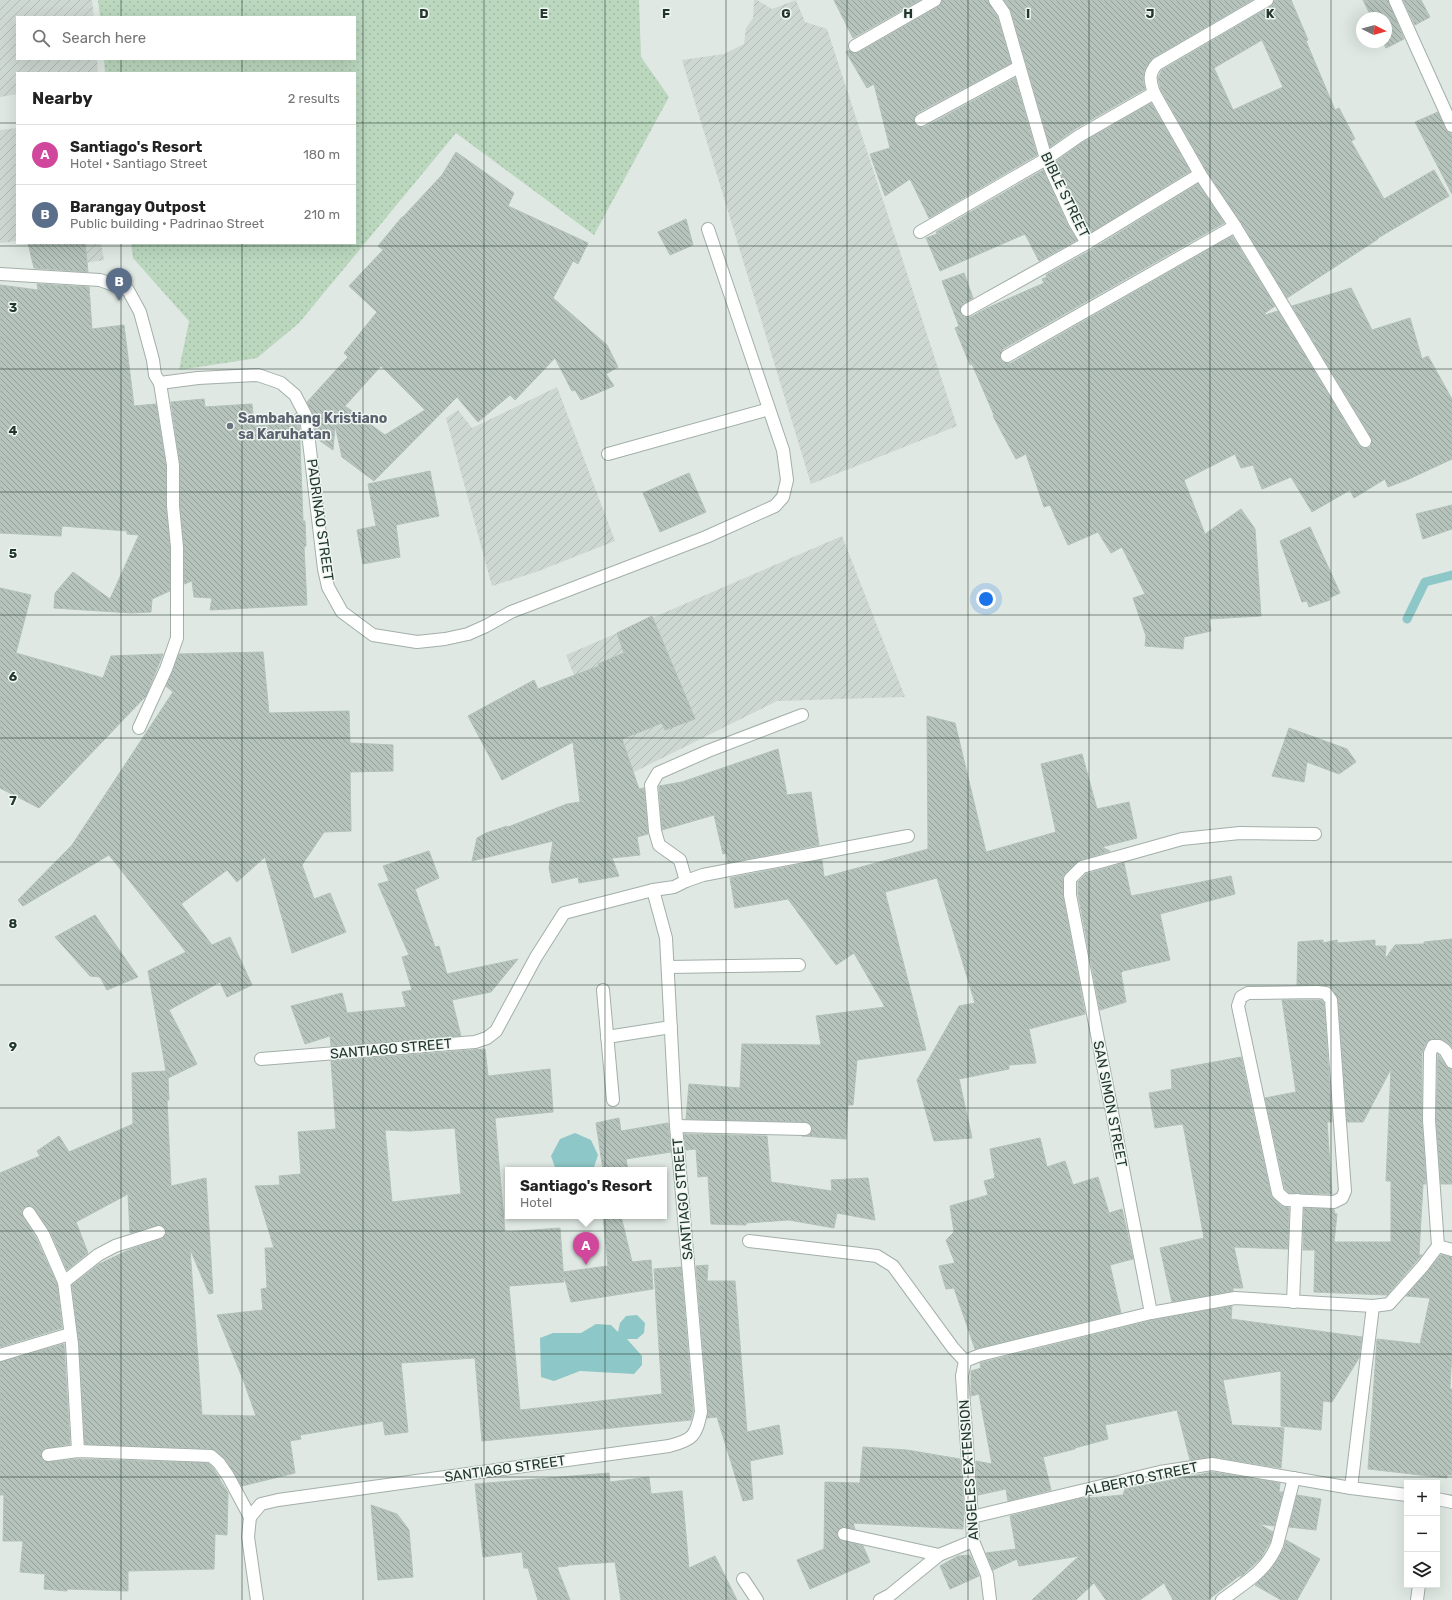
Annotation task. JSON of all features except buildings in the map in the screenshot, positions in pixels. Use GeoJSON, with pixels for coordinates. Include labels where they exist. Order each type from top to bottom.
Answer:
{"type":"FeatureCollection","features":[{"type":"Feature","properties":{"kind":"street"},"geometry":{"type":"LineString","coordinates":[[855,46],[935,0]]}},
{"type":"Feature","properties":{"kind":"street","name":"BIBLE STREET"},"geometry":{"type":"LineString","coordinates":[[995,0],[1004,14],[1046,159],[1075,223],[1087,243],[1200,174]]}},
{"type":"Feature","properties":{"kind":"street"},"geometry":{"type":"LineString","coordinates":[[1267,0],[1157,64],[1151,70],[1150,79],[1154,93],[1200,174],[1235,226],[1365,441]]}},
{"type":"Feature","properties":{"kind":"street"},"geometry":{"type":"LineString","coordinates":[[1395,0],[1452,126]]}},
{"type":"Feature","properties":{"kind":"street"},"geometry":{"type":"LineString","coordinates":[[921,120],[1019,67]]}},
{"type":"Feature","properties":{"kind":"street"},"geometry":{"type":"LineString","coordinates":[[920,232],[1046,159],[1079,136],[1154,93]]}},
{"type":"Feature","properties":{"kind":"street"},"geometry":{"type":"LineString","coordinates":[[1007,356],[1235,226]]}},
{"type":"Feature","properties":{"kind":"street","name":"PADRINAO STREET"},"geometry":{"type":"LineString","coordinates":[[160,383],[198,378],[258,375],[281,383],[296,395],[306,416],[324,569],[328,587],[342,612],[373,635],[417,642],[445,639],[468,634],[511,612],[706,537],[775,506],[783,498],[787,480],[783,450],[708,229]]}},
{"type":"Feature","properties":{"kind":"street"},"geometry":{"type":"LineString","coordinates":[[967,310],[1087,243]]}},
{"type":"Feature","properties":{"kind":"street"},"geometry":{"type":"LineString","coordinates":[[0,274],[100,280],[128,290],[140,312],[153,360],[155,375],[160,383],[173,465],[173,506],[177,547],[177,638],[166,670],[139,728]]}},
{"type":"Feature","properties":{"kind":"street"},"geometry":{"type":"LineString","coordinates":[[608,454],[769,409]]}},
{"type":"Feature","properties":{"kind":"street"},"geometry":{"type":"LineString","coordinates":[[686,881],[680,860],[659,845],[655,831],[651,785],[658,773],[702,754],[802,716]]}},
{"type":"Feature","properties":{"kind":"street","name":"SAN SIMON STREET"},"geometry":{"type":"LineString","coordinates":[[1151,1313],[1070,895],[1070,879],[1082,867],[1182,839],[1240,832],[1315,834]]}},
{"type":"Feature","properties":{"kind":"street"},"geometry":{"type":"LineString","coordinates":[[653,890],[674,887],[703,875],[908,836]]}},
{"type":"Feature","properties":{"kind":"street","name":"SANTIAGO STREET"},"geometry":{"type":"LineString","coordinates":[[250,1517],[260,1504],[278,1500],[669,1446],[685,1442],[697,1430],[701,1412],[676,1126],[666,938],[653,890],[564,913],[536,957],[496,1031],[487,1038],[476,1042],[261,1059]]}},
{"type":"Feature","properties":{"kind":"street"},"geometry":{"type":"LineString","coordinates":[[668,967],[799,965]]}},
{"type":"Feature","properties":{"kind":"street"},"geometry":{"type":"LineString","coordinates":[[603,990],[613,1100]]}},
{"type":"Feature","properties":{"kind":"street"},"geometry":{"type":"LineString","coordinates":[[1248,993],[1326,993],[1331,1000],[1345,1190],[1342,1198],[1334,1202],[1297,1200],[1286,1200],[1278,1193],[1238,1006],[1241,997],[1248,993]]}},
{"type":"Feature","properties":{"kind":"street"},"geometry":{"type":"LineString","coordinates":[[607,1037],[671,1027]]}},
{"type":"Feature","properties":{"kind":"street"},"geometry":{"type":"LineString","coordinates":[[749,1241],[877,1256],[893,1266],[953,1348],[965,1361],[980,1355],[1151,1313],[1235,1298],[1373,1306],[1388,1304],[1423,1266],[1438,1246],[1429,1120],[1430,1053],[1433,1046],[1439,1046],[1445,1050],[1452,1062]]}},
{"type":"Feature","properties":{"kind":"street"},"geometry":{"type":"LineString","coordinates":[[676,1126],[804,1129]]}},
{"type":"Feature","properties":{"kind":"street"},"geometry":{"type":"LineString","coordinates":[[1293,1302],[1297,1200]]}},
{"type":"Feature","properties":{"kind":"street"},"geometry":{"type":"LineString","coordinates":[[29,1213],[43,1234],[64,1282],[70,1334],[78,1451]]}},
{"type":"Feature","properties":{"kind":"street"},"geometry":{"type":"LineString","coordinates":[[64,1282],[98,1254],[115,1246],[159,1232]]}},
{"type":"Feature","properties":{"kind":"street"},"geometry":{"type":"LineString","coordinates":[[1438,1246],[1452,1250]]}},
{"type":"Feature","properties":{"kind":"street"},"geometry":{"type":"LineString","coordinates":[[1351,1488],[1373,1306]]}},
{"type":"Feature","properties":{"kind":"street"},"geometry":{"type":"LineString","coordinates":[[0,1355],[70,1334]]}},
{"type":"Feature","properties":{"kind":"street","name":"ANGELES EXTENSION"},"geometry":{"type":"LineString","coordinates":[[965,1361],[962,1376],[972,1517],[972,1541],[987,1575],[990,1600]]}},
{"type":"Feature","properties":{"kind":"street"},"geometry":{"type":"LineString","coordinates":[[48,1455],[78,1451],[210,1456],[219,1463],[228,1476],[250,1517],[248,1537],[257,1600]]}},
{"type":"Feature","properties":{"kind":"street","name":"ALBERTO STREET"},"geometry":{"type":"LineString","coordinates":[[972,1517],[1160,1472],[1212,1464],[1351,1488],[1404,1495]]}},
{"type":"Feature","properties":{"kind":"street"},"geometry":{"type":"LineString","coordinates":[[1222,1600],[1263,1569],[1273,1555],[1277,1545],[1294,1478]]}},
{"type":"Feature","properties":{"kind":"street"},"geometry":{"type":"LineString","coordinates":[[1440,1500],[1452,1502]]}},
{"type":"Feature","properties":{"kind":"street"},"geometry":{"type":"LineString","coordinates":[[844,1534],[939,1555]]}},
{"type":"Feature","properties":{"kind":"street"},"geometry":{"type":"LineString","coordinates":[[880,1600],[890,1594],[939,1555],[972,1541]]}},
{"type":"Feature","properties":{"kind":"street"},"geometry":{"type":"LineString","coordinates":[[744,1579],[757,1600]]}},
{"type":"Feature","properties":{"kind":"street"},"geometry":{"type":"LineString","coordinates":[[1417,1600],[1419,1588]]}},
{"type":"Feature","properties":{"kind":"shaded area"},"geometry":{"type":"Polygon","coordinates":[[[0,0],[92,0],[94,16],[16,16],[16,60],[97,60],[98,72],[16,72],[16,94],[0,97],[0,0]]]}},
{"type":"Feature","properties":{"kind":"shaded area"},"geometry":{"type":"Polygon","coordinates":[[[754,0],[757,0],[772,9],[796,0],[805,22],[827,29],[957,426],[811,484],[682,60],[724,54],[744,44],[746,28],[753,18],[754,0]]]}},
{"type":"Feature","properties":{"kind":"shaded area"},"geometry":{"type":"Polygon","coordinates":[[[16,128],[16,241],[0,243],[0,130],[16,128]]]}},
{"type":"Feature","properties":{"kind":"shaded area"},"geometry":{"type":"Polygon","coordinates":[[[35,244],[101,244],[104,260],[41,270],[35,244]]]}},
{"type":"Feature","properties":{"kind":"shaded area"},"geometry":{"type":"Polygon","coordinates":[[[557,387],[615,541],[536,572],[492,586],[446,418],[458,410],[472,428],[557,387]]]}},
{"type":"Feature","properties":{"kind":"shaded area"},"geometry":{"type":"Polygon","coordinates":[[[842,536],[905,697],[777,701],[616,781],[566,655],[842,536]]]}},
{"type":"Feature","properties":{"kind":"green space"},"geometry":{"type":"Polygon","coordinates":[[[98,0],[639,0],[641,57],[669,97],[594,235],[456,133],[299,323],[257,358],[179,370],[189,321],[133,258],[131,244],[356,244],[356,72],[105,72],[104,60],[356,60],[356,16],[100,16],[98,0]]]}},
{"type":"Feature","properties":{"kind":"water"},"geometry":{"type":"Polygon","coordinates":[[[575,1133],[591,1140],[598,1155],[594,1167],[555,1167],[551,1156],[560,1139],[575,1133]]]}},
{"type":"Feature","properties":{"kind":"water"},"geometry":{"type":"Polygon","coordinates":[[[637,1315],[645,1323],[644,1333],[637,1339],[627,1339],[642,1356],[642,1365],[634,1374],[580,1371],[554,1381],[541,1377],[540,1338],[553,1333],[581,1333],[596,1324],[611,1325],[618,1332],[620,1323],[626,1316],[637,1315]]]}},
{"type":"Feature","properties":{"kind":"waterway"},"geometry":{"type":"LineString","coordinates":[[1407,619],[1425,582],[1452,575]]}},
{"type":"Feature","properties":{"kind":"place","name":"Barangay Outpost"},"geometry":{"type":"Point","coordinates":[119,301]}},
{"type":"Feature","properties":{"kind":"place","name":"Sambahang Kristiano sa Karuhatan"},"geometry":{"type":"Point","coordinates":[230,426]}},
{"type":"Feature","properties":{"kind":"place","name":"Santiago's Resort"},"geometry":{"type":"Point","coordinates":[586,1265]}}]}
